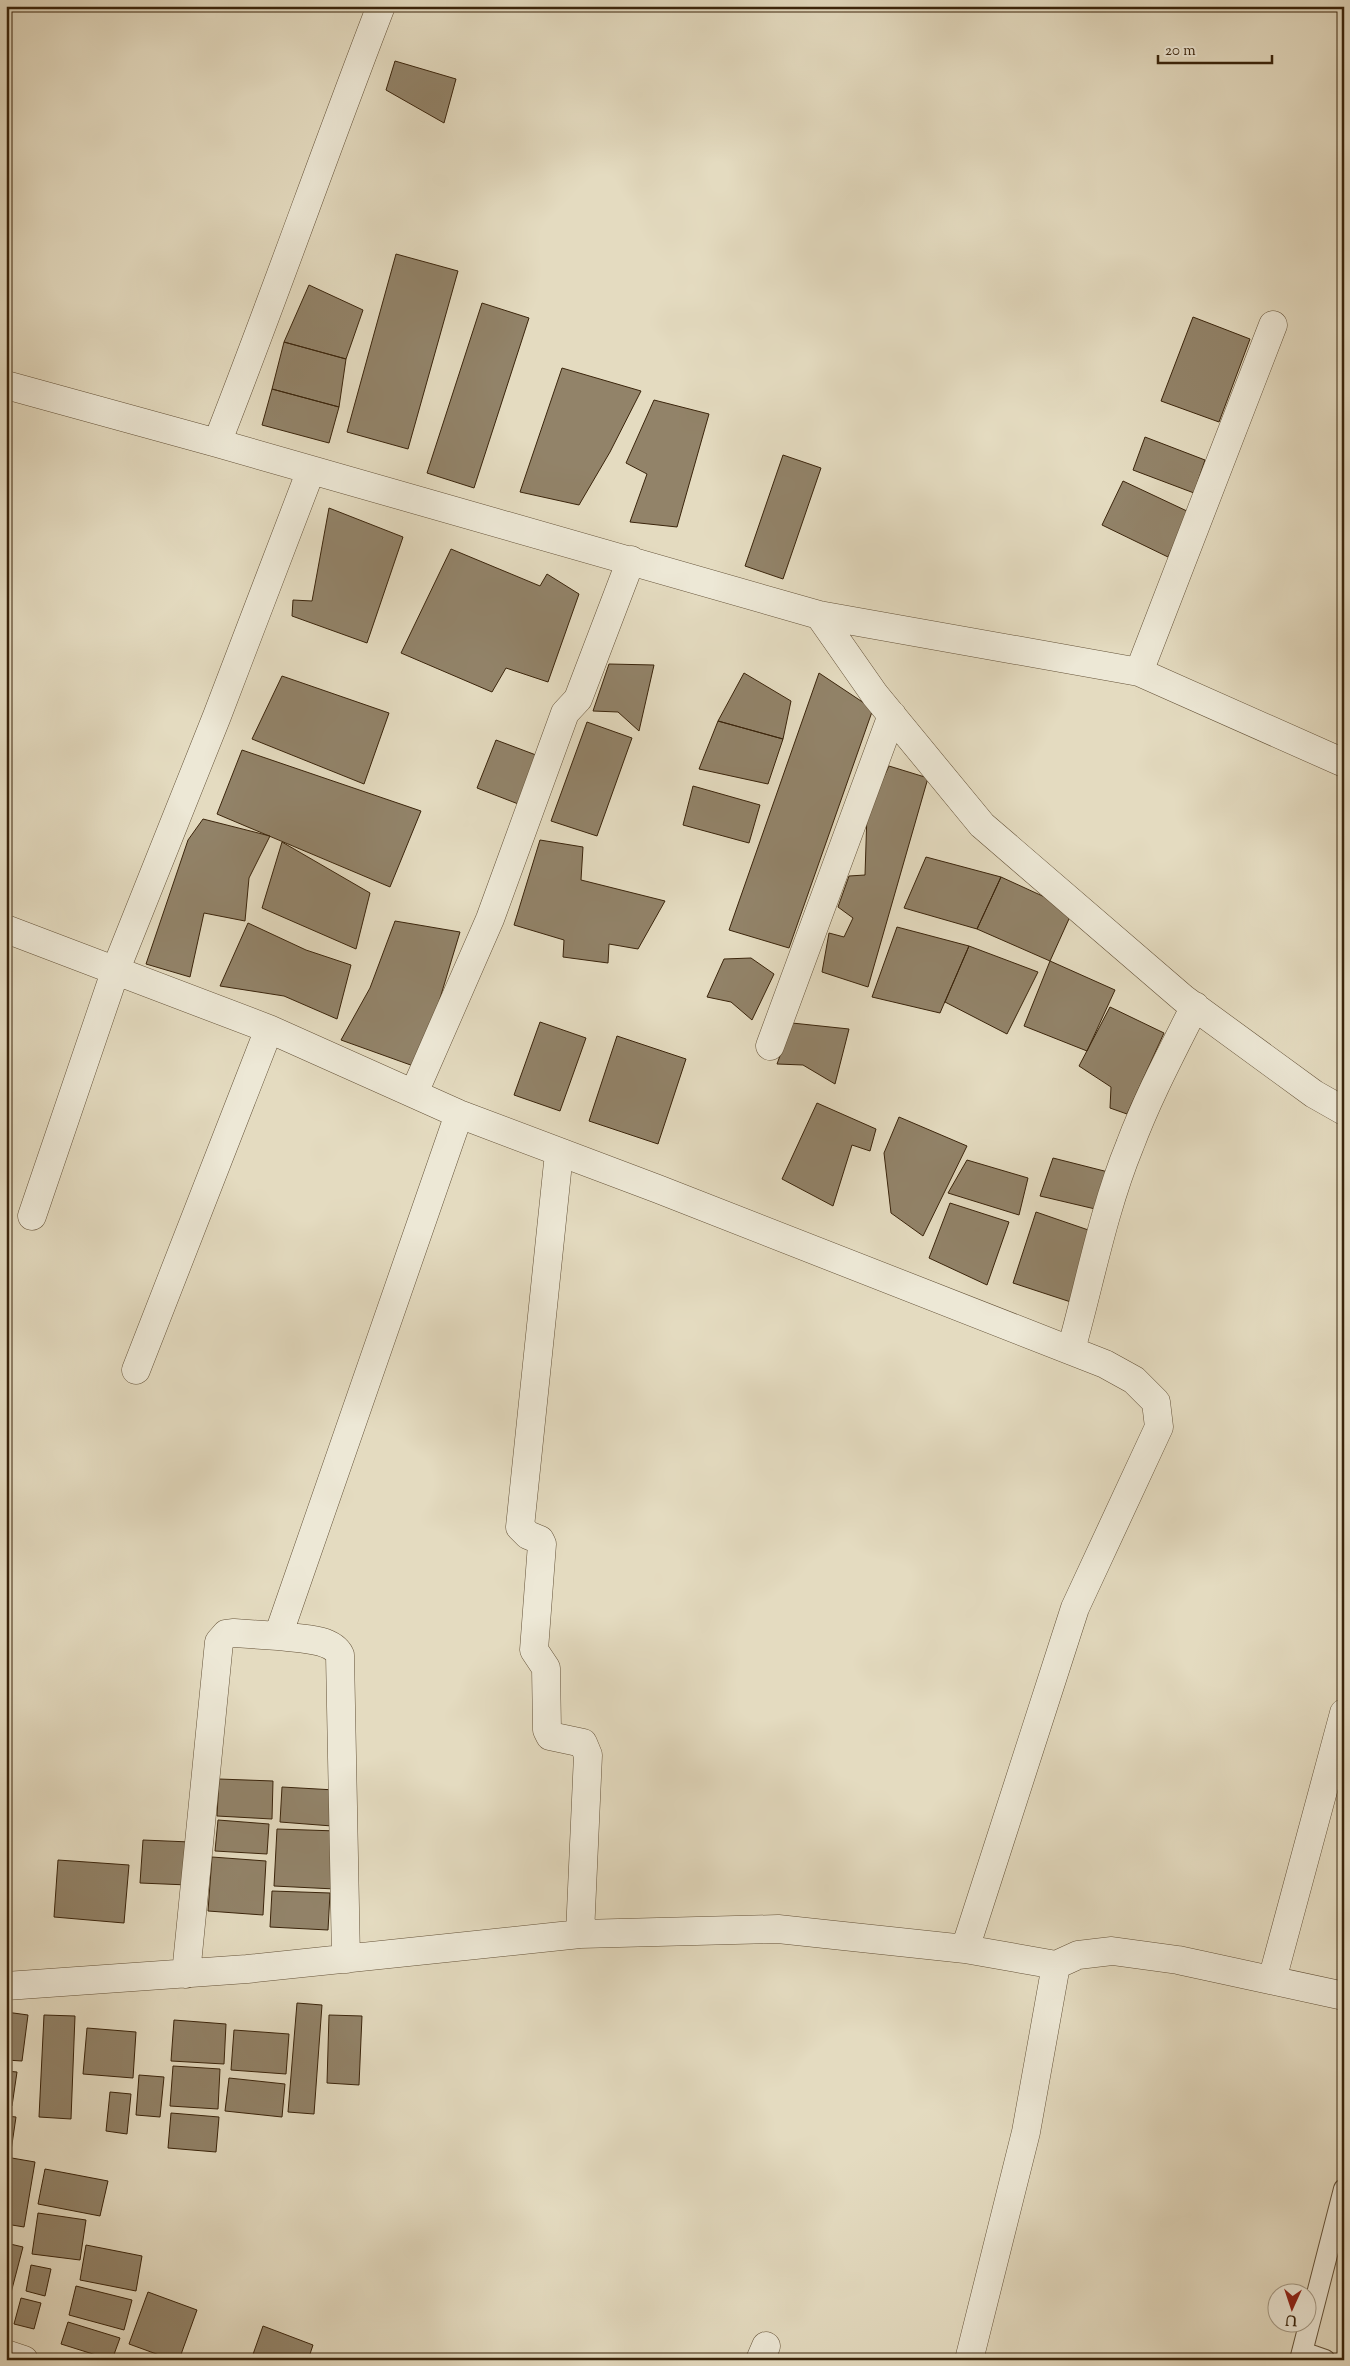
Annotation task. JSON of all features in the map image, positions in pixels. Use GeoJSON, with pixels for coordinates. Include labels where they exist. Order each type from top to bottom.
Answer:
{"type":"FeatureCollection","features":[{"type":"Feature","properties":{"kind":"street"},"geometry":{"type":"LineString","coordinates":[[217,443],[276,293],[318,171],[381,6]]}},
{"type":"Feature","properties":{"kind":"street"},"geometry":{"type":"LineString","coordinates":[[1139,672],[1273,325]]}},
{"type":"Feature","properties":{"kind":"street"},"geometry":{"type":"LineString","coordinates":[[6,385],[631,560],[819,615],[1139,672],[1344,763]]}},
{"type":"Feature","properties":{"kind":"street"},"geometry":{"type":"LineString","coordinates":[[32,1216],[116,970],[217,716],[311,470]]}},
{"type":"Feature","properties":{"kind":"street"},"geometry":{"type":"LineString","coordinates":[[414,1093],[490,919],[565,713],[578,699],[631,560]]}},
{"type":"Feature","properties":{"kind":"street"},"geometry":{"type":"LineString","coordinates":[[819,615],[875,695],[982,825],[1194,1006],[1314,1094],[1344,1111]]}},
{"type":"Feature","properties":{"kind":"street"},"geometry":{"type":"LineString","coordinates":[[770,1046],[892,715]]}},
{"type":"Feature","properties":{"kind":"street"},"geometry":{"type":"LineString","coordinates":[[6,929],[269,1029],[459,1114],[667,1192],[1071,1350],[1105,1364],[1134,1380],[1156,1402],[1159,1427],[1075,1608],[965,1949]]}},
{"type":"Feature","properties":{"kind":"street"},"geometry":{"type":"LineString","coordinates":[[1071,1350],[1100,1234],[1129,1146],[1158,1078],[1194,1006]]}},
{"type":"Feature","properties":{"kind":"street"},"geometry":{"type":"LineString","coordinates":[[136,1370],[269,1029]]}},
{"type":"Feature","properties":{"kind":"street"},"geometry":{"type":"LineString","coordinates":[[278,1636],[459,1114]]}},
{"type":"Feature","properties":{"kind":"street"},"geometry":{"type":"LineString","coordinates":[[559,1153],[520,1527],[528,1535],[540,1540],[542,1544],[534,1650],[546,1668],[547,1730],[550,1736],[583,1743],[588,1756],[580,1934]]}},
{"type":"Feature","properties":{"kind":"street"},"geometry":{"type":"LineString","coordinates":[[186,1974],[219,1642],[226,1634],[234,1632],[328,1642],[337,1649],[340,1655],[346,1958]]}},
{"type":"Feature","properties":{"kind":"street"},"geometry":{"type":"LineString","coordinates":[[1272,1980],[1344,1712]]}},
{"type":"Feature","properties":{"kind":"street"},"geometry":{"type":"LineString","coordinates":[[6,1986],[186,1974],[580,1934],[778,1929],[965,1949],[1056,1965],[1078,1954],[1112,1951],[1178,1960],[1344,1996]]}},
{"type":"Feature","properties":{"kind":"street"},"geometry":{"type":"LineString","coordinates":[[969,2360],[1026,2132],[1056,1965]]}},
{"type":"Feature","properties":{"kind":"street"},"geometry":{"type":"LineString","coordinates":[[6,2354],[24,2360]]}},
{"type":"Feature","properties":{"kind":"lane"},"geometry":{"type":"LineString","coordinates":[[1324,2360],[1301,2356],[1344,2189]]}},
{"type":"Feature","properties":{"kind":"building"},"geometry":{"type":"Polygon","coordinates":[[[395,61],[456,79],[444,123],[386,90],[395,61]]]}},
{"type":"Feature","properties":{"kind":"building"},"geometry":{"type":"Polygon","coordinates":[[[396,254],[458,271],[408,449],[347,432],[396,254]]]}},
{"type":"Feature","properties":{"kind":"building"},"geometry":{"type":"Polygon","coordinates":[[[309,285],[363,310],[346,359],[284,342],[309,285]]]}},
{"type":"Feature","properties":{"kind":"building"},"geometry":{"type":"Polygon","coordinates":[[[482,303],[529,318],[474,488],[427,473],[482,303]]]}},
{"type":"Feature","properties":{"kind":"building"},"geometry":{"type":"Polygon","coordinates":[[[1193,317],[1250,339],[1219,422],[1161,401],[1193,317]]]}},
{"type":"Feature","properties":{"kind":"building"},"geometry":{"type":"Polygon","coordinates":[[[284,342],[346,359],[339,407],[272,389],[284,342]]]}},
{"type":"Feature","properties":{"kind":"building"},"geometry":{"type":"Polygon","coordinates":[[[562,368],[641,391],[610,452],[579,505],[520,492],[562,368]]]}},
{"type":"Feature","properties":{"kind":"building"},"geometry":{"type":"Polygon","coordinates":[[[272,389],[339,407],[329,443],[262,425],[272,389]]]}},
{"type":"Feature","properties":{"kind":"building"},"geometry":{"type":"Polygon","coordinates":[[[654,400],[709,414],[677,527],[630,522],[647,474],[626,463],[654,400]]]}},
{"type":"Feature","properties":{"kind":"building"},"geometry":{"type":"Polygon","coordinates":[[[1145,437],[1205,460],[1194,493],[1133,470],[1145,437]]]}},
{"type":"Feature","properties":{"kind":"building"},"geometry":{"type":"Polygon","coordinates":[[[783,455],[821,468],[783,579],[745,566],[783,455]]]}},
{"type":"Feature","properties":{"kind":"building"},"geometry":{"type":"Polygon","coordinates":[[[1123,481],[1189,512],[1168,557],[1102,525],[1123,481]]]}},
{"type":"Feature","properties":{"kind":"building"},"geometry":{"type":"Polygon","coordinates":[[[329,508],[403,537],[367,643],[292,616],[293,600],[312,601],[329,508]]]}},
{"type":"Feature","properties":{"kind":"building"},"geometry":{"type":"Polygon","coordinates":[[[451,549],[540,586],[547,574],[579,594],[548,682],[506,668],[492,692],[401,653],[451,549]]]}},
{"type":"Feature","properties":{"kind":"building"},"geometry":{"type":"Polygon","coordinates":[[[609,664],[654,665],[639,731],[618,712],[593,711],[609,664]]]}},
{"type":"Feature","properties":{"kind":"building"},"geometry":{"type":"Polygon","coordinates":[[[744,673],[791,701],[783,739],[718,721],[744,673]]]}},
{"type":"Feature","properties":{"kind":"building"},"geometry":{"type":"Polygon","coordinates":[[[819,673],[873,709],[789,948],[729,930],[819,673]]]}},
{"type":"Feature","properties":{"kind":"building"},"geometry":{"type":"Polygon","coordinates":[[[282,676],[389,713],[364,784],[252,739],[282,676]]]}},
{"type":"Feature","properties":{"kind":"building"},"geometry":{"type":"Polygon","coordinates":[[[718,721],[783,739],[768,784],[699,769],[718,721]]]}},
{"type":"Feature","properties":{"kind":"building"},"geometry":{"type":"Polygon","coordinates":[[[587,722],[632,738],[597,836],[551,821],[587,722]]]}},
{"type":"Feature","properties":{"kind":"building"},"geometry":{"type":"Polygon","coordinates":[[[496,740],[544,758],[526,807],[477,788],[496,740]]]}},
{"type":"Feature","properties":{"kind":"building"},"geometry":{"type":"Polygon","coordinates":[[[242,750],[421,811],[390,887],[217,814],[242,750]]]}},
{"type":"Feature","properties":{"kind":"building"},"geometry":{"type":"Polygon","coordinates":[[[889,766],[928,778],[868,987],[822,972],[829,933],[844,937],[853,918],[838,907],[849,876],[865,875],[867,813],[889,766]]]}},
{"type":"Feature","properties":{"kind":"building"},"geometry":{"type":"Polygon","coordinates":[[[693,786],[760,805],[749,843],[683,825],[693,786]]]}},
{"type":"Feature","properties":{"kind":"building"},"geometry":{"type":"Polygon","coordinates":[[[203,819],[270,836],[249,878],[245,921],[204,913],[190,977],[146,964],[188,840],[203,819]]]}},
{"type":"Feature","properties":{"kind":"building"},"geometry":{"type":"Polygon","coordinates":[[[540,840],[583,847],[581,880],[665,901],[638,949],[609,944],[608,963],[563,957],[564,940],[514,925],[540,840]]]}},
{"type":"Feature","properties":{"kind":"building"},"geometry":{"type":"Polygon","coordinates":[[[282,842],[370,893],[356,949],[262,908],[282,842]]]}},
{"type":"Feature","properties":{"kind":"building"},"geometry":{"type":"Polygon","coordinates":[[[926,857],[1001,877],[977,929],[904,908],[926,857]]]}},
{"type":"Feature","properties":{"kind":"building"},"geometry":{"type":"Polygon","coordinates":[[[1001,877],[1073,910],[1050,961],[977,929],[1001,877]]]}},
{"type":"Feature","properties":{"kind":"building"},"geometry":{"type":"Polygon","coordinates":[[[395,921],[460,932],[419,1068],[341,1040],[370,988],[395,921]]]}},
{"type":"Feature","properties":{"kind":"building"},"geometry":{"type":"Polygon","coordinates":[[[248,923],[306,950],[351,965],[337,1019],[284,996],[220,986],[248,923]]]}},
{"type":"Feature","properties":{"kind":"building"},"geometry":{"type":"Polygon","coordinates":[[[897,927],[969,946],[940,1013],[872,997],[897,927]]]}},
{"type":"Feature","properties":{"kind":"building"},"geometry":{"type":"Polygon","coordinates":[[[969,946],[1038,972],[1007,1034],[945,1002],[969,946]]]}},
{"type":"Feature","properties":{"kind":"building"},"geometry":{"type":"Polygon","coordinates":[[[751,958],[774,974],[752,1020],[731,1002],[707,997],[724,959],[751,958]]]}},
{"type":"Feature","properties":{"kind":"building"},"geometry":{"type":"Polygon","coordinates":[[[1050,961],[1115,990],[1087,1051],[1024,1026],[1050,961]]]}},
{"type":"Feature","properties":{"kind":"building"},"geometry":{"type":"Polygon","coordinates":[[[1110,1007],[1164,1033],[1127,1114],[1110,1108],[1111,1087],[1079,1066],[1110,1007]]]}},
{"type":"Feature","properties":{"kind":"building"},"geometry":{"type":"Polygon","coordinates":[[[540,1022],[586,1038],[560,1111],[514,1095],[540,1022]]]}},
{"type":"Feature","properties":{"kind":"building"},"geometry":{"type":"Polygon","coordinates":[[[792,1023],[849,1029],[835,1084],[803,1065],[777,1064],[792,1023]]]}},
{"type":"Feature","properties":{"kind":"building"},"geometry":{"type":"Polygon","coordinates":[[[617,1036],[686,1059],[658,1144],[589,1121],[617,1036]]]}},
{"type":"Feature","properties":{"kind":"building"},"geometry":{"type":"Polygon","coordinates":[[[817,1103],[876,1129],[870,1151],[852,1145],[833,1206],[782,1179],[817,1103]]]}},
{"type":"Feature","properties":{"kind":"building"},"geometry":{"type":"Polygon","coordinates":[[[899,1117],[967,1146],[923,1236],[891,1213],[884,1153],[899,1117]]]}},
{"type":"Feature","properties":{"kind":"building"},"geometry":{"type":"Polygon","coordinates":[[[1053,1158],[1120,1175],[1108,1212],[1040,1196],[1053,1158]]]}},
{"type":"Feature","properties":{"kind":"building"},"geometry":{"type":"Polygon","coordinates":[[[967,1160],[1028,1178],[1019,1215],[948,1193],[967,1160]]]}},
{"type":"Feature","properties":{"kind":"building"},"geometry":{"type":"Polygon","coordinates":[[[950,1203],[1009,1222],[987,1285],[929,1258],[950,1203]]]}},
{"type":"Feature","properties":{"kind":"building"},"geometry":{"type":"Polygon","coordinates":[[[1036,1212],[1100,1234],[1083,1306],[1013,1283],[1036,1212]]]}},
{"type":"Feature","properties":{"kind":"building"},"geometry":{"type":"Polygon","coordinates":[[[219,1779],[273,1781],[272,1819],[217,1816],[219,1779]]]}},
{"type":"Feature","properties":{"kind":"building"},"geometry":{"type":"Polygon","coordinates":[[[282,1787],[335,1790],[332,1826],[280,1822],[282,1787]]]}},
{"type":"Feature","properties":{"kind":"building"},"geometry":{"type":"Polygon","coordinates":[[[218,1820],[269,1824],[267,1854],[215,1851],[218,1820]]]}},
{"type":"Feature","properties":{"kind":"building"},"geometry":{"type":"Polygon","coordinates":[[[277,1829],[337,1831],[335,1889],[274,1886],[277,1829]]]}},
{"type":"Feature","properties":{"kind":"building"},"geometry":{"type":"Polygon","coordinates":[[[143,1840],[190,1842],[188,1885],[140,1883],[143,1840]]]}},
{"type":"Feature","properties":{"kind":"building"},"geometry":{"type":"Polygon","coordinates":[[[212,1857],[266,1861],[263,1915],[208,1911],[212,1857]]]}},
{"type":"Feature","properties":{"kind":"building"},"geometry":{"type":"Polygon","coordinates":[[[58,1860],[129,1865],[124,1923],[54,1917],[58,1860]]]}},
{"type":"Feature","properties":{"kind":"building"},"geometry":{"type":"Polygon","coordinates":[[[272,1891],[330,1893],[328,1930],[270,1927],[272,1891]]]}},
{"type":"Feature","properties":{"kind":"building"},"geometry":{"type":"Polygon","coordinates":[[[297,2003],[322,2005],[314,2114],[288,2112],[297,2003]]]}},
{"type":"Feature","properties":{"kind":"building"},"geometry":{"type":"Polygon","coordinates":[[[6,2012],[28,2015],[22,2061],[6,2060],[6,2012]]]}},
{"type":"Feature","properties":{"kind":"building"},"geometry":{"type":"Polygon","coordinates":[[[44,2015],[75,2016],[71,2119],[39,2117],[44,2015]]]}},
{"type":"Feature","properties":{"kind":"building"},"geometry":{"type":"Polygon","coordinates":[[[329,2015],[362,2016],[359,2085],[327,2083],[329,2015]]]}},
{"type":"Feature","properties":{"kind":"building"},"geometry":{"type":"Polygon","coordinates":[[[174,2020],[226,2024],[224,2064],[171,2061],[174,2020]]]}},
{"type":"Feature","properties":{"kind":"building"},"geometry":{"type":"Polygon","coordinates":[[[87,2028],[136,2032],[133,2078],[83,2074],[87,2028]]]}},
{"type":"Feature","properties":{"kind":"building"},"geometry":{"type":"Polygon","coordinates":[[[234,2030],[289,2034],[286,2074],[231,2070],[234,2030]]]}},
{"type":"Feature","properties":{"kind":"building"},"geometry":{"type":"Polygon","coordinates":[[[173,2066],[220,2069],[218,2109],[170,2106],[173,2066]]]}},
{"type":"Feature","properties":{"kind":"building"},"geometry":{"type":"Polygon","coordinates":[[[6,2071],[17,2072],[12,2106],[6,2105],[6,2071]]]}},
{"type":"Feature","properties":{"kind":"building"},"geometry":{"type":"Polygon","coordinates":[[[139,2075],[164,2077],[160,2117],[136,2115],[139,2075]]]}},
{"type":"Feature","properties":{"kind":"building"},"geometry":{"type":"Polygon","coordinates":[[[229,2078],[285,2084],[282,2117],[225,2111],[229,2078]]]}},
{"type":"Feature","properties":{"kind":"building"},"geometry":{"type":"Polygon","coordinates":[[[110,2092],[131,2094],[127,2134],[106,2131],[110,2092]]]}},
{"type":"Feature","properties":{"kind":"building"},"geometry":{"type":"Polygon","coordinates":[[[171,2113],[219,2117],[216,2152],[168,2148],[171,2113]]]}},
{"type":"Feature","properties":{"kind":"building"},"geometry":{"type":"Polygon","coordinates":[[[6,2116],[16,2117],[11,2151],[6,2150],[6,2116]]]}},
{"type":"Feature","properties":{"kind":"building"},"geometry":{"type":"Polygon","coordinates":[[[6,2157],[35,2162],[24,2227],[6,2224],[6,2157]]]}},
{"type":"Feature","properties":{"kind":"building"},"geometry":{"type":"Polygon","coordinates":[[[45,2169],[108,2181],[100,2216],[38,2204],[45,2169]]]}},
{"type":"Feature","properties":{"kind":"building"},"geometry":{"type":"Polygon","coordinates":[[[38,2213],[86,2220],[80,2260],[32,2254],[38,2213]]]}},
{"type":"Feature","properties":{"kind":"building"},"geometry":{"type":"Polygon","coordinates":[[[6,2243],[23,2247],[6,2312],[6,2243]]]}},
{"type":"Feature","properties":{"kind":"building"},"geometry":{"type":"Polygon","coordinates":[[[86,2245],[142,2256],[136,2291],[80,2280],[86,2245]]]}},
{"type":"Feature","properties":{"kind":"building"},"geometry":{"type":"Polygon","coordinates":[[[31,2265],[51,2269],[45,2296],[26,2291],[31,2265]]]}},
{"type":"Feature","properties":{"kind":"building"},"geometry":{"type":"Polygon","coordinates":[[[76,2286],[132,2300],[124,2330],[69,2315],[76,2286]]]}},
{"type":"Feature","properties":{"kind":"building"},"geometry":{"type":"Polygon","coordinates":[[[148,2292],[197,2310],[179,2360],[173,2360],[129,2344],[148,2292]]]}},
{"type":"Feature","properties":{"kind":"building"},"geometry":{"type":"Polygon","coordinates":[[[21,2298],[41,2303],[34,2329],[14,2324],[21,2298]]]}},
{"type":"Feature","properties":{"kind":"building"},"geometry":{"type":"Polygon","coordinates":[[[68,2322],[120,2338],[112,2360],[61,2344],[68,2322]]]}},
{"type":"Feature","properties":{"kind":"building"},"geometry":{"type":"Polygon","coordinates":[[[263,2326],[313,2345],[308,2360],[251,2360],[263,2326]]]}}]}
